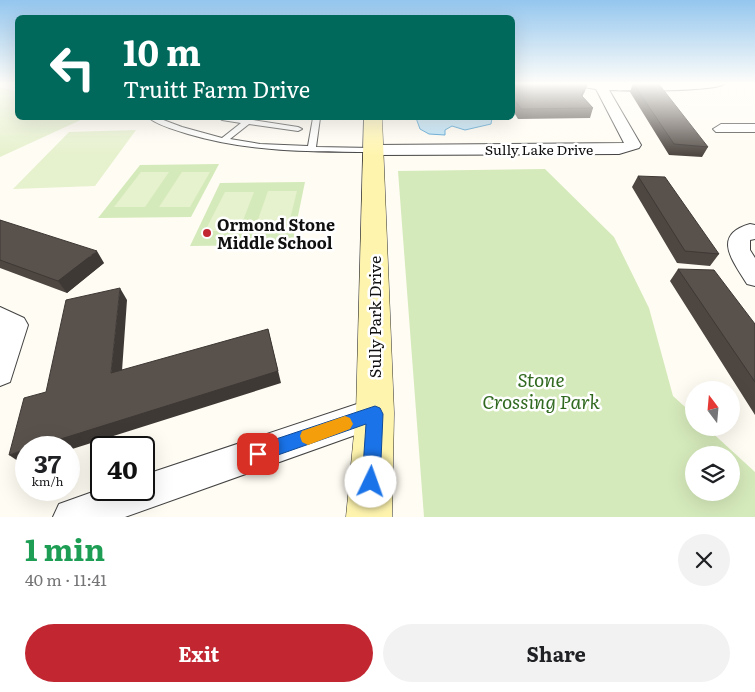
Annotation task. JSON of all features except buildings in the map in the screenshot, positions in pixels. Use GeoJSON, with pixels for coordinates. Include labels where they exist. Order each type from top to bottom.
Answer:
{"type":"FeatureCollection","features":[{"type":"Feature","properties":{"kind":"street","name":"Sully Lake Drive"},"geometry":{"type":"LineString","coordinates":[[373,150],[619,149],[633,145],[612,107]]}},
{"type":"Feature","properties":{"kind":"street","name":"Sully Park Drive"},"geometry":{"type":"LineString","coordinates":[[369,517],[375,414],[373,120]]}},
{"type":"Feature","properties":{"kind":"street"},"geometry":{"type":"LineString","coordinates":[[721,129],[755,128]]}},
{"type":"Feature","properties":{"kind":"street"},"geometry":{"type":"LineString","coordinates":[[755,232],[750,231],[739,237],[739,250],[755,278]]}},
{"type":"Feature","properties":{"kind":"street"},"geometry":{"type":"LineString","coordinates":[[0,317],[15,325],[0,373]]}},
{"type":"Feature","properties":{"kind":"street"},"geometry":{"type":"LineString","coordinates":[[72,517],[375,414]]}},
{"type":"Feature","properties":{"kind":"lane"},"geometry":{"type":"LineString","coordinates":[[157,120],[172,127],[224,140],[262,146],[373,150]]}},
{"type":"Feature","properties":{"kind":"lane"},"geometry":{"type":"LineString","coordinates":[[224,140],[250,120],[298,129]]}},
{"type":"Feature","properties":{"kind":"lane"},"geometry":{"type":"LineString","coordinates":[[312,149],[317,120]]}},
{"type":"Feature","properties":{"kind":"green space"},"geometry":{"type":"Polygon","coordinates":[[[0,107],[15,107],[15,120],[81,120],[0,157],[0,107]]]}},
{"type":"Feature","properties":{"kind":"green space"},"geometry":{"type":"Polygon","coordinates":[[[136,130],[95,186],[13,189],[69,132],[136,130]]]}},
{"type":"Feature","properties":{"kind":"green space"},"geometry":{"type":"Polygon","coordinates":[[[219,164],[191,217],[98,218],[140,165],[219,164]]]}},
{"type":"Feature","properties":{"kind":"green space","name":"Stone Crossing Park"},"geometry":{"type":"Polygon","coordinates":[[[545,169],[614,237],[649,308],[673,396],[685,407],[685,436],[716,436],[727,446],[685,446],[685,501],[740,501],[740,458],[755,472],[755,517],[424,517],[398,171],[545,169]]]}},
{"type":"Feature","properties":{"kind":"green space"},"geometry":{"type":"Polygon","coordinates":[[[141,172],[169,172],[145,207],[114,207],[141,172]]]}},
{"type":"Feature","properties":{"kind":"green space"},"geometry":{"type":"Polygon","coordinates":[[[182,172],[210,172],[190,207],[159,207],[182,172]]]}},
{"type":"Feature","properties":{"kind":"green space"},"geometry":{"type":"Polygon","coordinates":[[[305,182],[292,245],[190,246],[220,183],[305,182]]]}},
{"type":"Feature","properties":{"kind":"green space"},"geometry":{"type":"Polygon","coordinates":[[[268,191],[297,191],[287,231],[254,231],[268,191]]]}},
{"type":"Feature","properties":{"kind":"green space"},"geometry":{"type":"Polygon","coordinates":[[[225,192],[254,192],[239,231],[205,231],[225,192]]]}},
{"type":"Feature","properties":{"kind":"water"},"geometry":{"type":"Polygon","coordinates":[[[417,120],[492,120],[491,124],[465,130],[452,126],[445,130],[445,135],[429,134],[420,129],[417,120]]]}},
{"type":"Feature","properties":{"kind":"slow traffic"},"geometry":{"type":"LineString","coordinates":[[308,436],[345,424]]}},
{"type":"Feature","properties":{"kind":"place","name":"Ormond Stone Middle School"},"geometry":{"type":"Point","coordinates":[207,233]}},
{"type":"Feature","properties":{"kind":"route"},"geometry":{"type":"LineString","coordinates":[[258,454],[375,414],[371,482]]}}]}
